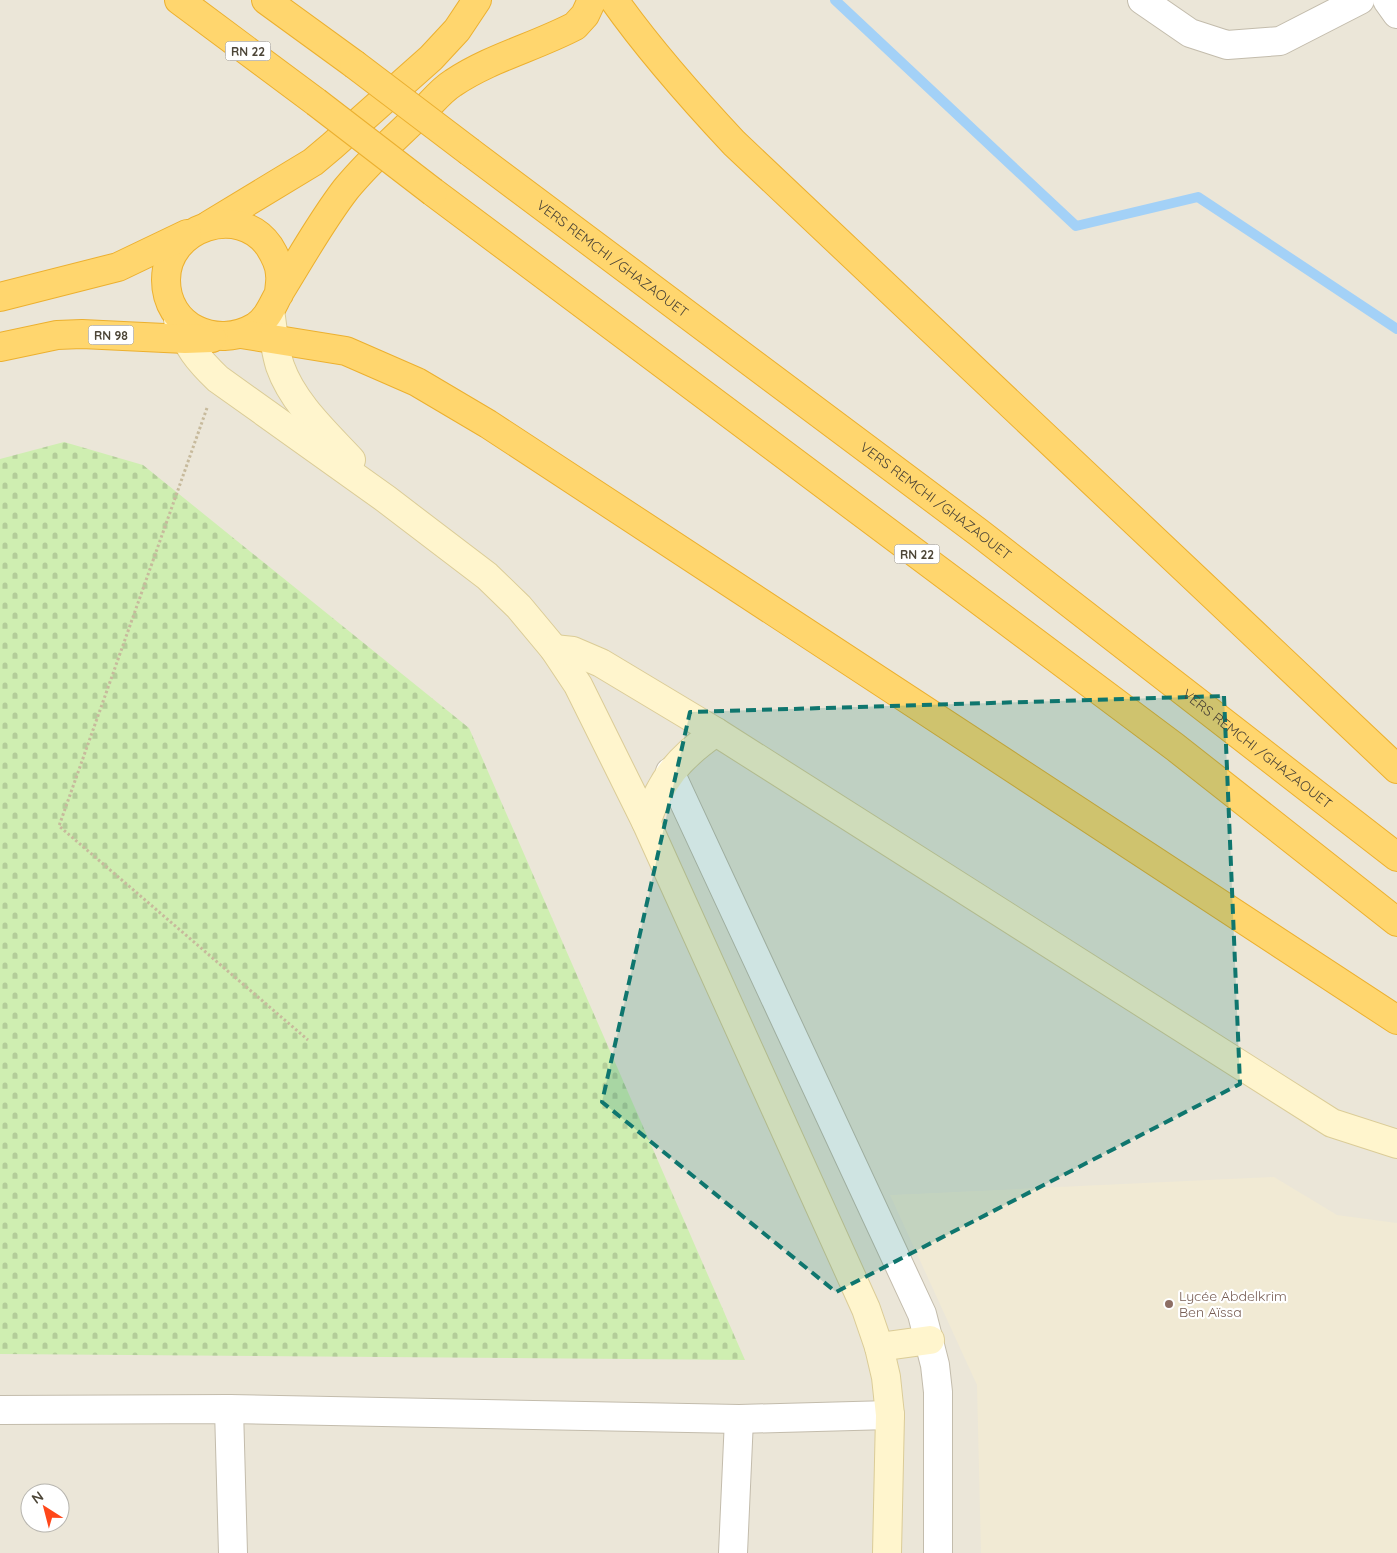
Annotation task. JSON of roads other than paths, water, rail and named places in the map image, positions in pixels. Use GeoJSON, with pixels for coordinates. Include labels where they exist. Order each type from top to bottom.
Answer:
{"type":"FeatureCollection","features":[{"type":"Feature","properties":{"kind":"highway","name":"RN 22"},"geometry":{"type":"LineString","coordinates":[[179,0],[1175,747],[1397,922]]}},
{"type":"Feature","properties":{"kind":"highway","name":"VERS REMCHI /GHAZAOUET"},"geometry":{"type":"LineString","coordinates":[[266,0],[970,526],[1397,857]]}},
{"type":"Feature","properties":{"kind":"highway"},"geometry":{"type":"LineString","coordinates":[[476,0],[457,30],[431,58],[313,162],[200,229],[178,245],[169,261],[166,279],[168,297],[176,313],[189,326],[205,334],[273,340],[346,351],[417,382],[488,424],[1397,1020]]}},
{"type":"Feature","properties":{"kind":"highway"},"geometry":{"type":"LineString","coordinates":[[609,0],[679,84],[734,143],[1397,769]]}},
{"type":"Feature","properties":{"kind":"highway"},"geometry":{"type":"LineString","coordinates":[[232,336],[257,326],[275,303],[332,208],[362,170],[452,84],[487,64],[575,26]]}},
{"type":"Feature","properties":{"kind":"highway"},"geometry":{"type":"LineString","coordinates":[[0,297],[118,267],[200,229],[228,223],[247,228],[264,239],[275,255],[280,274],[275,303]]}},
{"type":"Feature","properties":{"kind":"highway","name":"RN 98"},"geometry":{"type":"LineString","coordinates":[[3,344],[57,335],[82,334],[185,339],[232,336]]}},
{"type":"Feature","properties":{"kind":"main road"},"geometry":{"type":"LineString","coordinates":[[275,303],[273,340],[280,366],[286,379],[302,406],[386,499]]}},
{"type":"Feature","properties":{"kind":"main road"},"geometry":{"type":"LineString","coordinates":[[176,313],[185,339],[194,355],[218,379],[386,499],[487,576],[520,607],[554,649],[578,685],[646,822],[866,1309],[879,1347],[886,1377],[890,1415],[888,1553]]}},
{"type":"Feature","properties":{"kind":"main road"},"geometry":{"type":"LineString","coordinates":[[554,649],[573,652],[601,663],[716,732],[1332,1123],[1397,1144]]}},
{"type":"Feature","properties":{"kind":"main road"},"geometry":{"type":"LineString","coordinates":[[646,822],[656,796],[670,772],[684,757],[716,732]]}},
{"type":"Feature","properties":{"kind":"main road"},"geometry":{"type":"LineString","coordinates":[[879,1347],[930,1340]]}},
{"type":"Feature","properties":{"kind":"street"},"geometry":{"type":"LineString","coordinates":[[575,26],[609,0]]}},
{"type":"Feature","properties":{"kind":"street"},"geometry":{"type":"LineString","coordinates":[[1142,0],[1190,33],[1227,45],[1280,41],[1360,0]]}},
{"type":"Feature","properties":{"kind":"street"},"geometry":{"type":"LineString","coordinates":[[1387,0],[1397,14]]}},
{"type":"Feature","properties":{"kind":"street"},"geometry":{"type":"LineString","coordinates":[[670,772],[922,1314],[930,1340],[938,1392],[938,1553]]}},
{"type":"Feature","properties":{"kind":"street"},"geometry":{"type":"LineString","coordinates":[[0,1410],[229,1409],[739,1419],[890,1415]]}},
{"type":"Feature","properties":{"kind":"street"},"geometry":{"type":"LineString","coordinates":[[229,1409],[233,1553]]}},
{"type":"Feature","properties":{"kind":"street"},"geometry":{"type":"LineString","coordinates":[[733,1553],[739,1419]]}},
{"type":"Feature","properties":{"kind":"waterway"},"geometry":{"type":"LineString","coordinates":[[835,0],[1076,226],[1198,197],[1397,329]]}},
{"type":"Feature","properties":{"kind":"place","name":"Lycée Abdelkrim Ben Aïssa"},"geometry":{"type":"Point","coordinates":[1169,1304]}}]}
